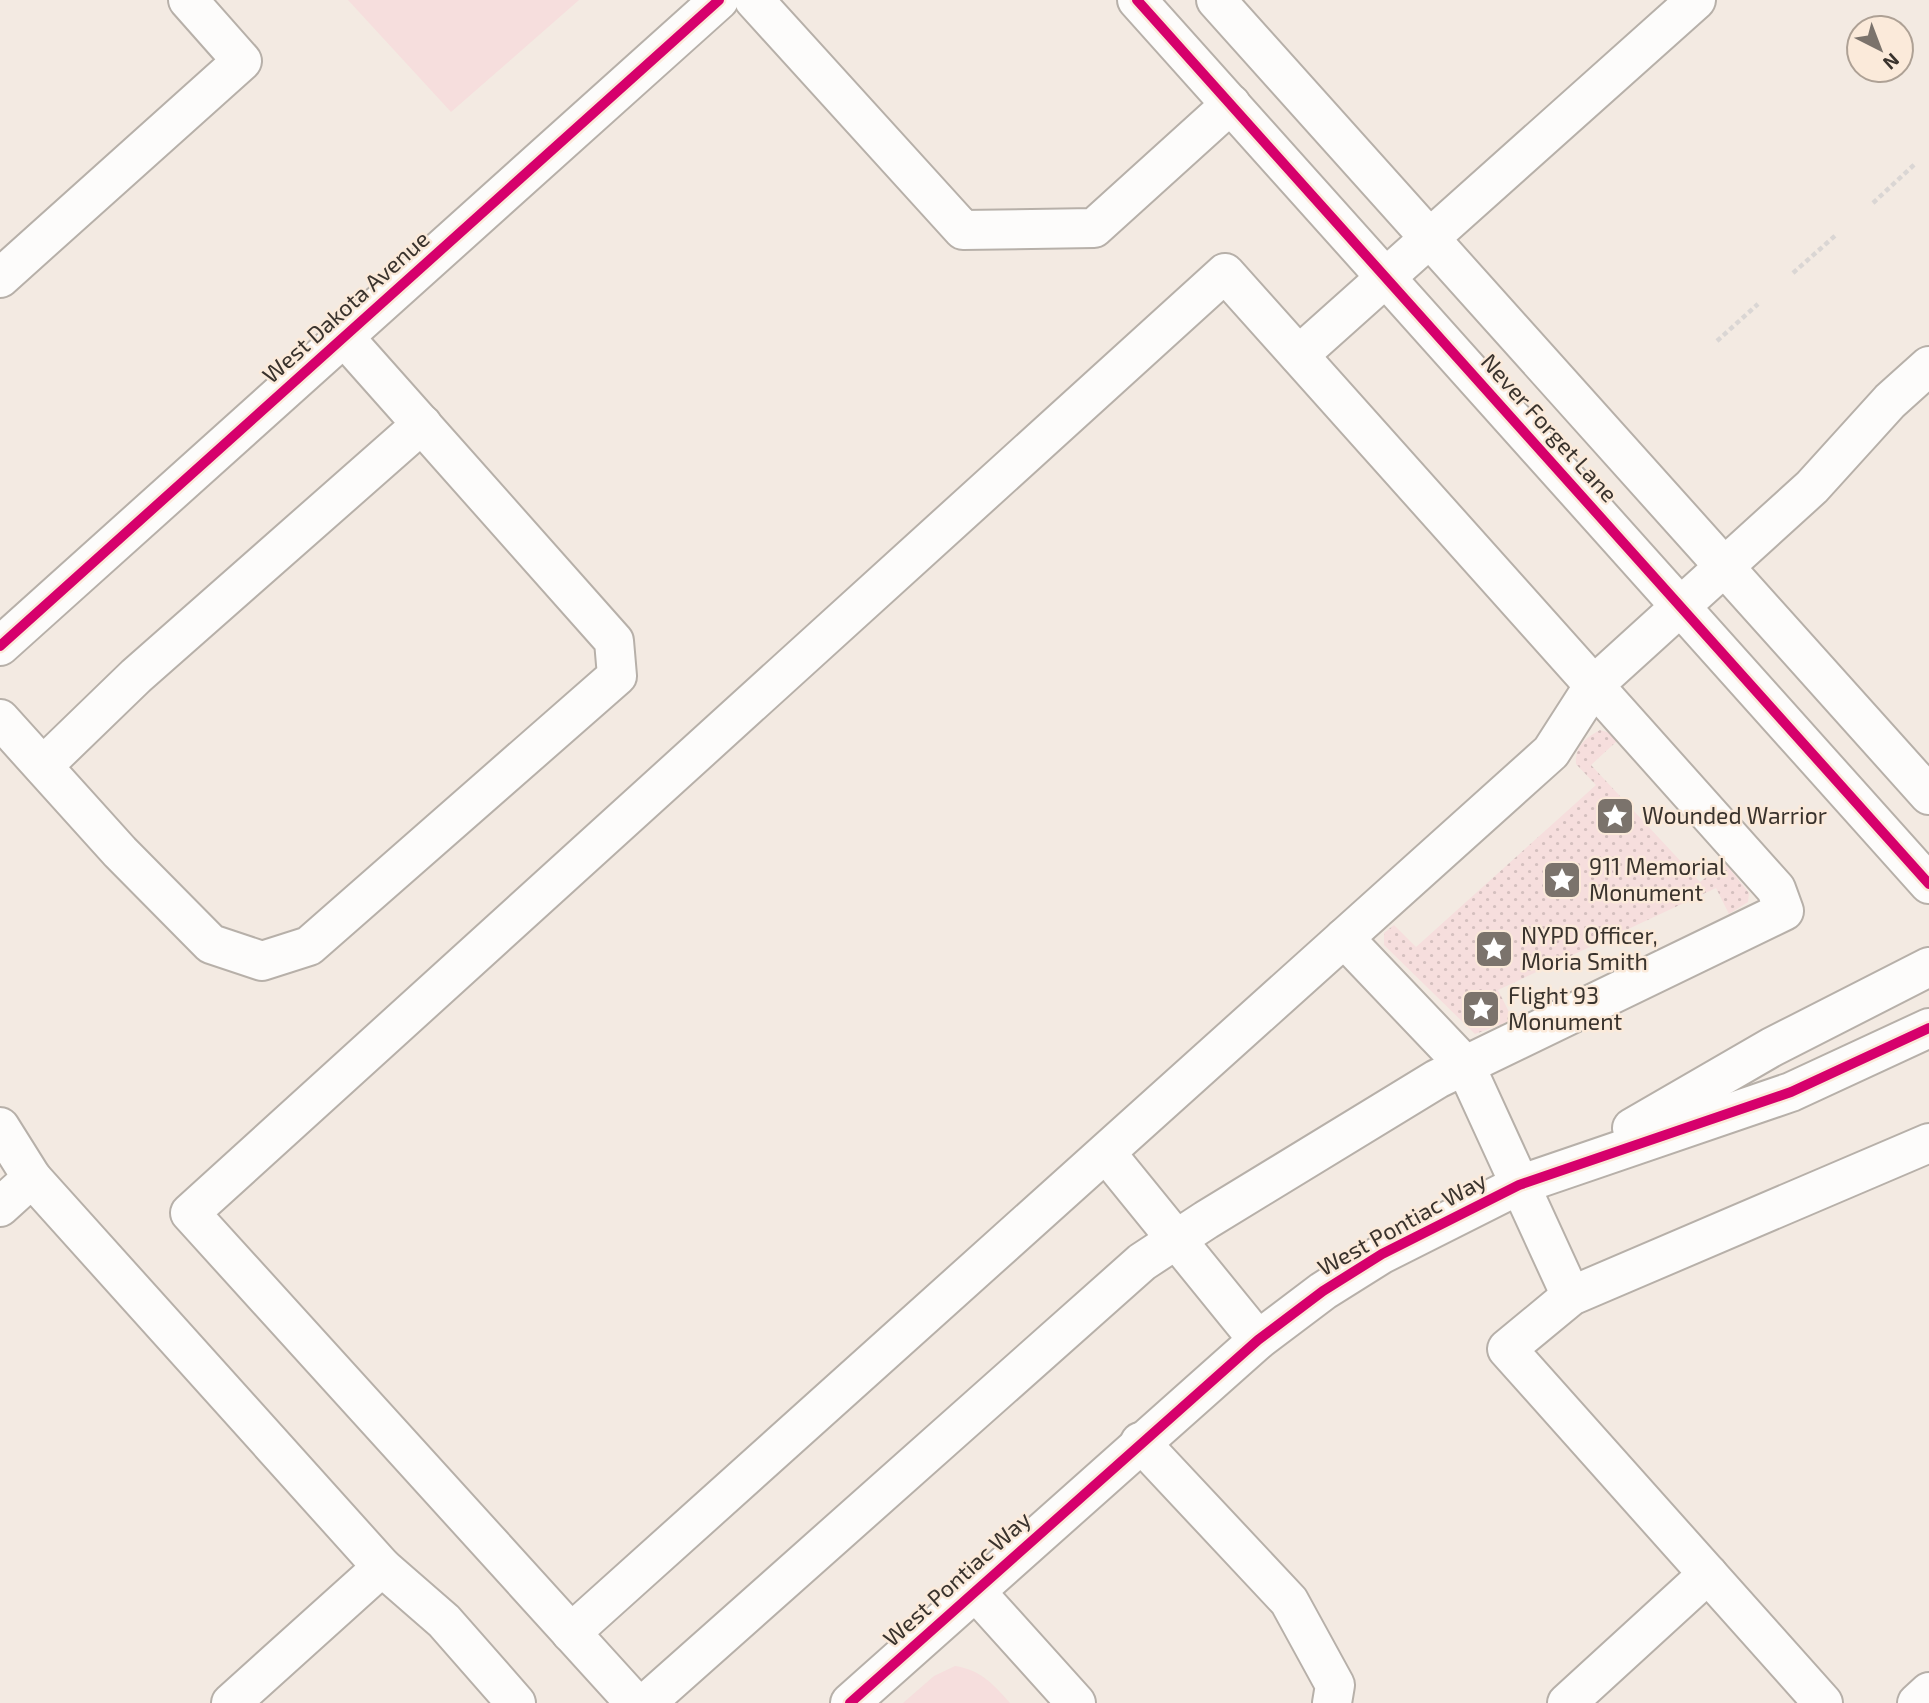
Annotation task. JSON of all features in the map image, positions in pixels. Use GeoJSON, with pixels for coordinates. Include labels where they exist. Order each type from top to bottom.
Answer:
{"type":"FeatureCollection","features":[{"type":"Feature","properties":{"kind":"street"},"geometry":{"type":"LineString","coordinates":[[0,278],[242,61],[188,0]]}},
{"type":"Feature","properties":{"kind":"street","name":"West Dakota Avenue"},"geometry":{"type":"LineString","coordinates":[[0,646],[719,0]]}},
{"type":"Feature","properties":{"kind":"street"},"geometry":{"type":"LineString","coordinates":[[754,0],[963,230],[1094,228],[1231,104]]}},
{"type":"Feature","properties":{"kind":"street","name":"Never Forget Lane"},"geometry":{"type":"LineString","coordinates":[[1137,0],[1929,884]]}},
{"type":"Feature","properties":{"kind":"street","name":"Never Forget Lane"},"geometry":{"type":"LineString","coordinates":[[1216,0],[1929,795]]}},
{"type":"Feature","properties":{"kind":"street"},"geometry":{"type":"LineString","coordinates":[[1299,355],[1696,0]]}},
{"type":"Feature","properties":{"kind":"street"},"geometry":{"type":"LineString","coordinates":[[635,1703],[190,1213],[1225,273],[1776,889],[1784,911],[1437,1079],[1142,1262],[646,1703]]}},
{"type":"Feature","properties":{"kind":"street"},"geometry":{"type":"LineString","coordinates":[[0,719],[120,852],[211,944],[262,961],[309,946],[617,676],[614,641],[344,337]]}},
{"type":"Feature","properties":{"kind":"street"},"geometry":{"type":"LineString","coordinates":[[571,1633],[1551,752],[1594,685],[1812,487],[1891,401],[1929,366]]}},
{"type":"Feature","properties":{"kind":"street"},"geometry":{"type":"LineString","coordinates":[[43,766],[136,677],[422,424]]}},
{"type":"Feature","properties":{"kind":"street"},"geometry":{"type":"LineString","coordinates":[[1344,938],[1465,1065],[1571,1296]]}},
{"type":"Feature","properties":{"kind":"street","name":"West Pontiac Way"},"geometry":{"type":"LineString","coordinates":[[1561,1169],[1772,1047],[1929,967]]}},
{"type":"Feature","properties":{"kind":"street","name":"West Pontiac Way"},"geometry":{"type":"LineString","coordinates":[[850,1703],[1140,1442],[1258,1340],[1323,1291],[1382,1254],[1519,1185],[1791,1091],[1929,1028]]}},
{"type":"Feature","properties":{"kind":"street"},"geometry":{"type":"LineString","coordinates":[[0,1127],[32,1178],[382,1567],[444,1621],[516,1703]]}},
{"type":"Feature","properties":{"kind":"street"},"geometry":{"type":"LineString","coordinates":[[1823,1703],[1507,1349],[1571,1296],[1929,1143]]}},
{"type":"Feature","properties":{"kind":"street"},"geometry":{"type":"LineString","coordinates":[[1106,1153],[1258,1340]]}},
{"type":"Feature","properties":{"kind":"street"},"geometry":{"type":"LineString","coordinates":[[0,1207],[32,1178]]}},
{"type":"Feature","properties":{"kind":"street"},"geometry":{"type":"LineString","coordinates":[[1140,1442],[1289,1601],[1335,1685],[1332,1703]]}},
{"type":"Feature","properties":{"kind":"street"},"geometry":{"type":"LineString","coordinates":[[231,1703],[382,1567]]}},
{"type":"Feature","properties":{"kind":"street"},"geometry":{"type":"LineString","coordinates":[[1567,1703],[1708,1574]]}},
{"type":"Feature","properties":{"kind":"street"},"geometry":{"type":"LineString","coordinates":[[975,1591],[1076,1703]]}},
{"type":"Feature","properties":{"kind":"street"},"geometry":{"type":"LineString","coordinates":[[1917,1703],[1929,1692]]}},
{"type":"Feature","properties":{"kind":"path"},"geometry":{"type":"LineString","coordinates":[[1873,203],[1916,163]]}},
{"type":"Feature","properties":{"kind":"path"},"geometry":{"type":"LineString","coordinates":[[1793,274],[1837,234]]}},
{"type":"Feature","properties":{"kind":"path"},"geometry":{"type":"LineString","coordinates":[[1717,341],[1758,304]]}},
{"type":"Feature","properties":{"kind":"shaded area"},"geometry":{"type":"Polygon","coordinates":[[[348,0],[579,0],[451,112],[348,0]]]}},
{"type":"Feature","properties":{"kind":"shaded area"},"geometry":{"type":"Polygon","coordinates":[[[1600,730],[1610,733],[1617,741],[1591,765],[1700,882],[1725,863],[1749,893],[1748,902],[1729,914],[1716,888],[1498,990],[1513,1020],[1475,1034],[1384,945],[1384,933],[1394,925],[1416,947],[1596,785],[1576,764],[1576,758],[1582,744],[1600,730]]]}},
{"type":"Feature","properties":{"kind":"shaded area"},"geometry":{"type":"Polygon","coordinates":[[[955,1666],[979,1674],[1010,1703],[903,1703],[934,1676],[955,1666]]]}},
{"type":"Feature","properties":{"kind":"cycle path"},"geometry":{"type":"LineString","coordinates":[[0,646],[719,0]]}},
{"type":"Feature","properties":{"kind":"cycle path"},"geometry":{"type":"LineString","coordinates":[[1137,0],[1929,884]]}},
{"type":"Feature","properties":{"kind":"cycle path"},"geometry":{"type":"LineString","coordinates":[[850,1703],[1258,1340],[1323,1291],[1382,1254],[1519,1185],[1791,1092],[1929,1028]]}},
{"type":"Feature","properties":{"kind":"place","name":"Wounded Warrior"},"geometry":{"type":"Point","coordinates":[1615,816]}},
{"type":"Feature","properties":{"kind":"place","name":"911 Memorial Monument"},"geometry":{"type":"Point","coordinates":[1562,880]}},
{"type":"Feature","properties":{"kind":"place","name":"NYPD Officer, Moria Smith"},"geometry":{"type":"Point","coordinates":[1494,949]}},
{"type":"Feature","properties":{"kind":"place","name":"Flight 93 Monument"},"geometry":{"type":"Point","coordinates":[1481,1009]}}]}
